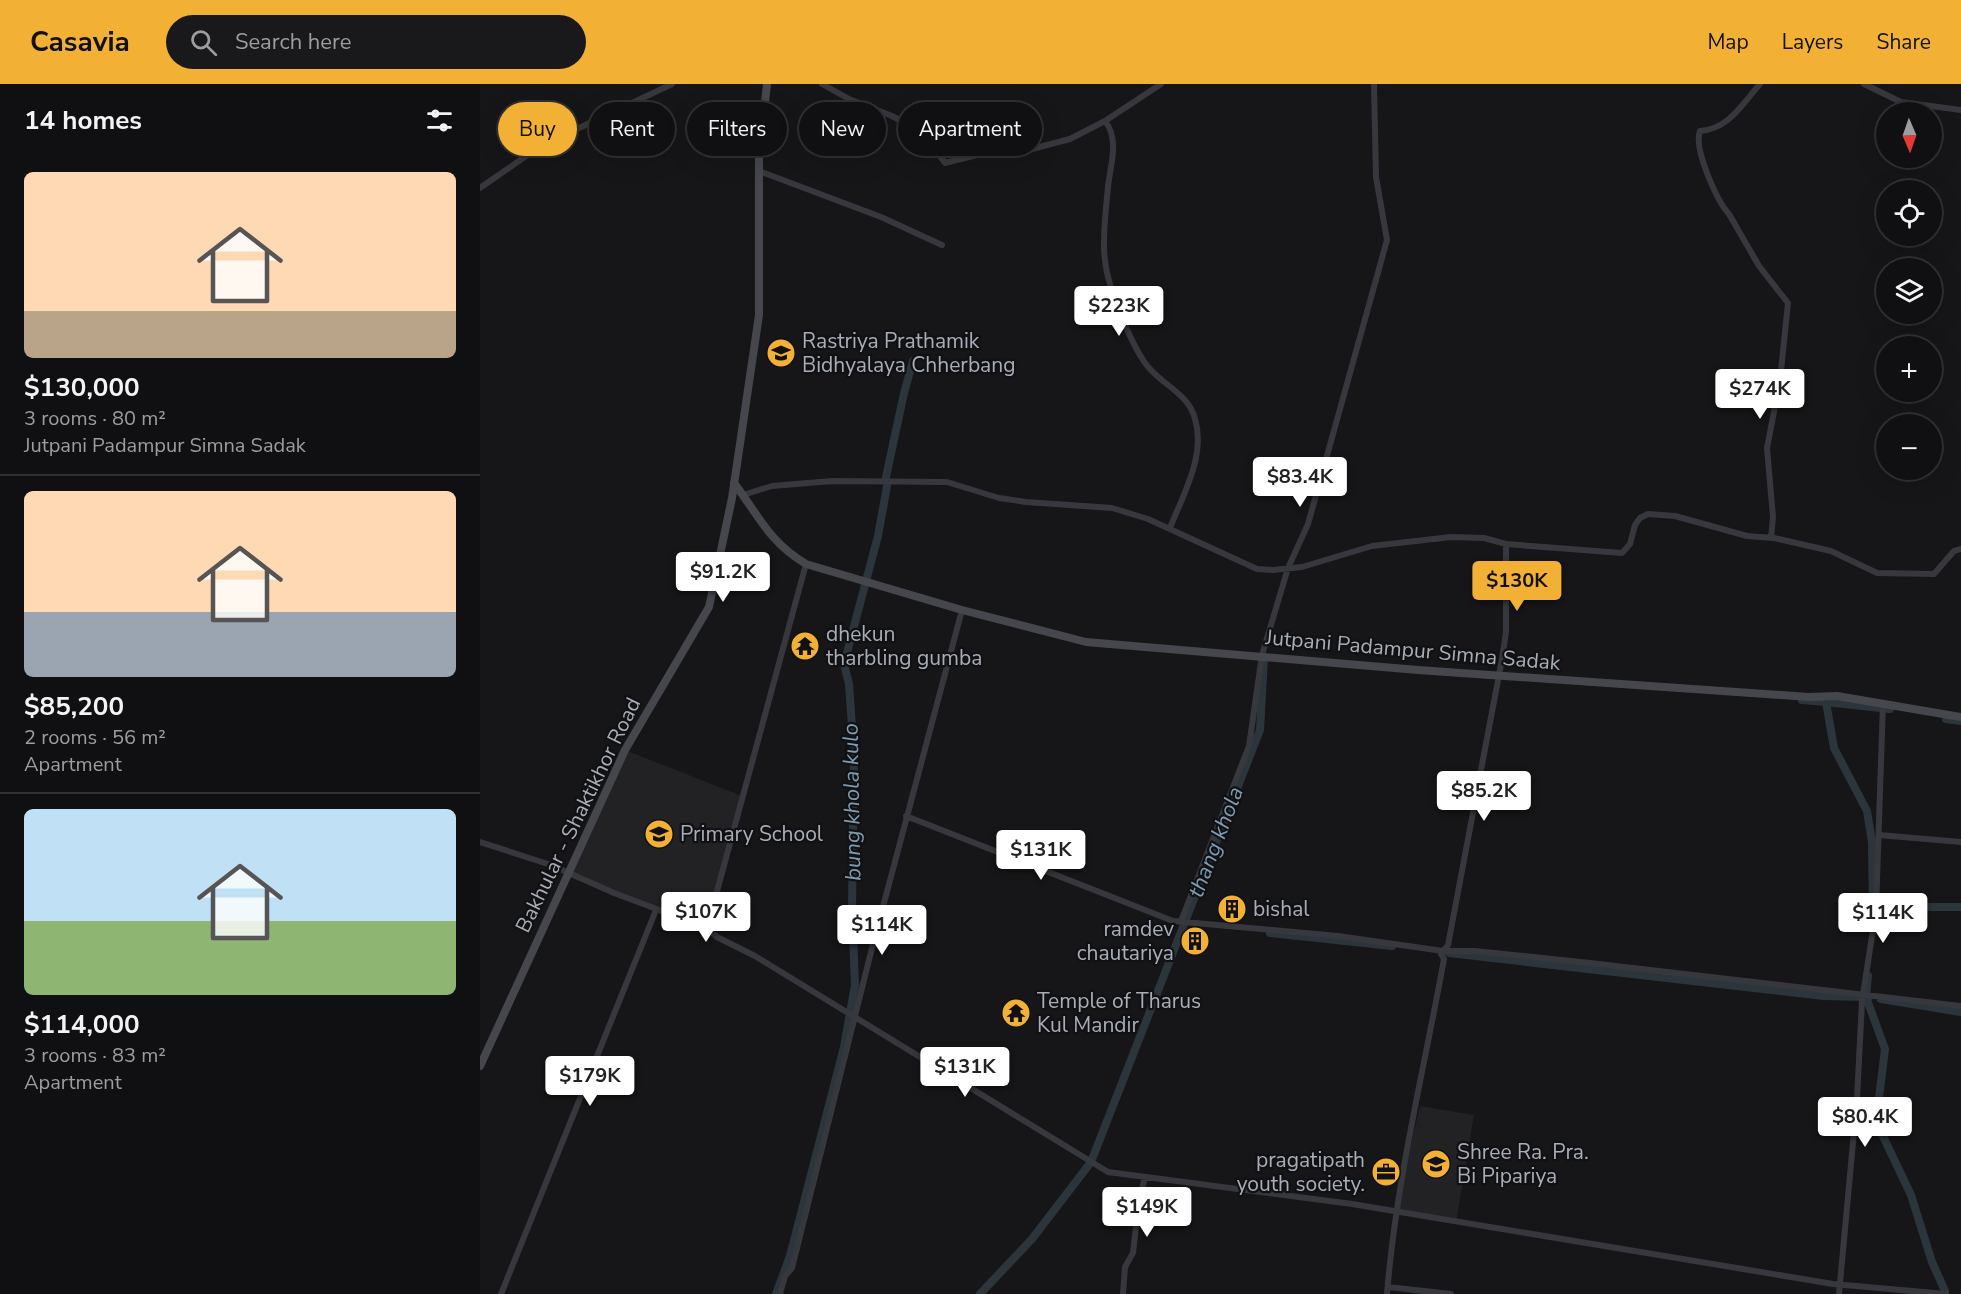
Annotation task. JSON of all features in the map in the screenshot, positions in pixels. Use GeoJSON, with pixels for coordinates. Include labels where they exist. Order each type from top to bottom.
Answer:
{"type":"FeatureCollection","features":[{"type":"Feature","properties":{"kind":"street"},"geometry":{"type":"LineString","coordinates":[[480,188],[539,147],[672,84]]}},
{"type":"Feature","properties":{"kind":"street","name":"Bakhular - Shaktikhor Road"},"geometry":{"type":"LineString","coordinates":[[480,1066],[625,750],[708,608],[734,483],[759,315],[759,171],[767,84]]}},
{"type":"Feature","properties":{"kind":"street"},"geometry":{"type":"LineString","coordinates":[[822,84],[849,99],[892,116],[922,132],[945,164],[993,151],[1028,150],[1070,140],[1105,121],[1161,84]]}},
{"type":"Feature","properties":{"kind":"street"},"geometry":{"type":"LineString","coordinates":[[1181,921],[1249,746],[1262,655],[1288,568],[1308,524],[1329,452],[1343,390],[1387,240],[1376,177],[1374,84]]}},
{"type":"Feature","properties":{"kind":"street"},"geometry":{"type":"LineString","coordinates":[[1760,84],[1723,125],[1714,130],[1700,131],[1697,136],[1700,152],[1721,205],[1729,214],[1773,287],[1788,303],[1780,380],[1767,448],[1773,517],[1771,537]]}},
{"type":"Feature","properties":{"kind":"street"},"geometry":{"type":"LineString","coordinates":[[1864,84],[1900,102],[1961,110]]}},
{"type":"Feature","properties":{"kind":"street"},"geometry":{"type":"LineString","coordinates":[[1105,121],[1110,128],[1114,164],[1108,185],[1104,260],[1117,308],[1148,368],[1187,402],[1196,419],[1197,446],[1193,470],[1170,528]]}},
{"type":"Feature","properties":{"kind":"street"},"geometry":{"type":"LineString","coordinates":[[759,171],[881,217],[942,245]]}},
{"type":"Feature","properties":{"kind":"street"},"geometry":{"type":"LineString","coordinates":[[743,495],[772,486],[832,481],[947,482],[999,498],[1112,508],[1170,528],[1257,569],[1302,567],[1372,546],[1414,539],[1484,538],[1506,544],[1622,553],[1630,544],[1635,525],[1640,518],[1648,514],[1675,516],[1747,536],[1771,537],[1831,551],[1877,573],[1934,573],[1954,551],[1961,549]]}},
{"type":"Feature","properties":{"kind":"street","name":"Jutpani Padampur Simna Sadak"},"geometry":{"type":"LineString","coordinates":[[734,483],[765,529],[785,551],[806,564],[962,610],[1086,642],[1407,669],[1787,696],[1836,696],[1961,717]]}},
{"type":"Feature","properties":{"kind":"street"},"geometry":{"type":"LineString","coordinates":[[1451,1294],[1387,1290],[1395,1213],[1432,1028],[1444,958],[1443,952],[1448,945],[1495,707],[1497,675],[1506,632],[1506,544]]}},
{"type":"Feature","properties":{"kind":"street"},"geometry":{"type":"LineString","coordinates":[[707,928],[806,564]]}},
{"type":"Feature","properties":{"kind":"street"},"geometry":{"type":"LineString","coordinates":[[780,1294],[785,1276],[792,1268],[906,816],[962,610]]}},
{"type":"Feature","properties":{"kind":"street"},"geometry":{"type":"LineString","coordinates":[[1839,1294],[1856,1123],[1863,997],[1876,910],[1883,703]]}},
{"type":"Feature","properties":{"kind":"street"},"geometry":{"type":"LineString","coordinates":[[906,816],[1158,916],[1181,921],[1338,936],[1443,952],[1475,951],[1863,997],[1961,1006]]}},
{"type":"Feature","properties":{"kind":"street"},"geometry":{"type":"LineString","coordinates":[[1879,835],[1961,842]]}},
{"type":"Feature","properties":{"kind":"street"},"geometry":{"type":"LineString","coordinates":[[480,842],[568,872],[656,910],[707,928],[717,937],[755,956],[1108,1172],[1395,1213],[1840,1285],[1946,1294]]}},
{"type":"Feature","properties":{"kind":"street"},"geometry":{"type":"LineString","coordinates":[[501,1294],[656,910]]}},
{"type":"Feature","properties":{"kind":"street"},"geometry":{"type":"LineString","coordinates":[[1123,1294],[1125,1267],[1133,1253],[1139,1200],[1145,1177]]}},
{"type":"Feature","properties":{"kind":"shaded area","name":"Primary School"},"geometry":{"type":"Polygon","coordinates":[[[625,750],[742,796],[707,928],[568,872],[625,750]]]}},
{"type":"Feature","properties":{"kind":"shaded area","name":"Shree Ra. Pra. Bi Pipariya"},"geometry":{"type":"Polygon","coordinates":[[[1420,1106],[1474,1115],[1456,1223],[1395,1213],[1420,1106]]]}},
{"type":"Feature","properties":{"kind":"waterway","name":"bung khola kulo"},"geometry":{"type":"LineString","coordinates":[[886,477],[913,361]]}},
{"type":"Feature","properties":{"kind":"waterway","name":"bung khola kulo"},"geometry":{"type":"LineString","coordinates":[[776,1294],[790,1256],[844,1047],[855,985],[852,909],[854,755],[849,684],[844,664],[878,536],[887,486]]}},
{"type":"Feature","properties":{"kind":"waterway","name":"thang khola"},"geometry":{"type":"LineString","coordinates":[[980,1294],[1032,1239],[1091,1162],[1260,730],[1264,658]]}},
{"type":"Feature","properties":{"kind":"waterway"},"geometry":{"type":"LineString","coordinates":[[1802,700],[1826,702]]}},
{"type":"Feature","properties":{"kind":"waterway"},"geometry":{"type":"LineString","coordinates":[[1873,913],[1872,842],[1867,811],[1834,748],[1826,702],[1890,709]]}},
{"type":"Feature","properties":{"kind":"waterway"},"geometry":{"type":"LineString","coordinates":[[1946,719],[1961,721]]}},
{"type":"Feature","properties":{"kind":"waterway"},"geometry":{"type":"LineString","coordinates":[[1873,907],[1961,907]]}},
{"type":"Feature","properties":{"kind":"waterway"},"geometry":{"type":"LineString","coordinates":[[1270,933],[1392,946]]}},
{"type":"Feature","properties":{"kind":"waterway"},"geometry":{"type":"LineString","coordinates":[[1449,953],[1824,996],[1869,997]]}},
{"type":"Feature","properties":{"kind":"waterway"},"geometry":{"type":"LineString","coordinates":[[1868,976],[1866,997],[1885,1049],[1879,1098],[1881,1132],[1911,1195],[1932,1262],[1945,1291]]}},
{"type":"Feature","properties":{"kind":"waterway"},"geometry":{"type":"LineString","coordinates":[[1881,999],[1961,1012]]}},
{"type":"Feature","properties":{"kind":"place","name":"Rastriya Prathamik Bidhyalaya Chherbang"},"geometry":{"type":"Point","coordinates":[781,353]}},
{"type":"Feature","properties":{"kind":"place","name":"dhekun tharbling gumba"},"geometry":{"type":"Point","coordinates":[805,646]}},
{"type":"Feature","properties":{"kind":"place","name":"Primary School"},"geometry":{"type":"Point","coordinates":[659,834]}},
{"type":"Feature","properties":{"kind":"place","name":"bishal"},"geometry":{"type":"Point","coordinates":[1232,909]}},
{"type":"Feature","properties":{"kind":"place","name":"ramdev chautariya"},"geometry":{"type":"Point","coordinates":[1195,941]}},
{"type":"Feature","properties":{"kind":"place","name":"Temple of Tharus Kul Mandir"},"geometry":{"type":"Point","coordinates":[1016,1013]}},
{"type":"Feature","properties":{"kind":"place","name":"Shree Ra. Pra. Bi Pipariya"},"geometry":{"type":"Point","coordinates":[1436,1164]}},
{"type":"Feature","properties":{"kind":"place","name":"pragatipath youth society."},"geometry":{"type":"Point","coordinates":[1386,1172]}}]}
